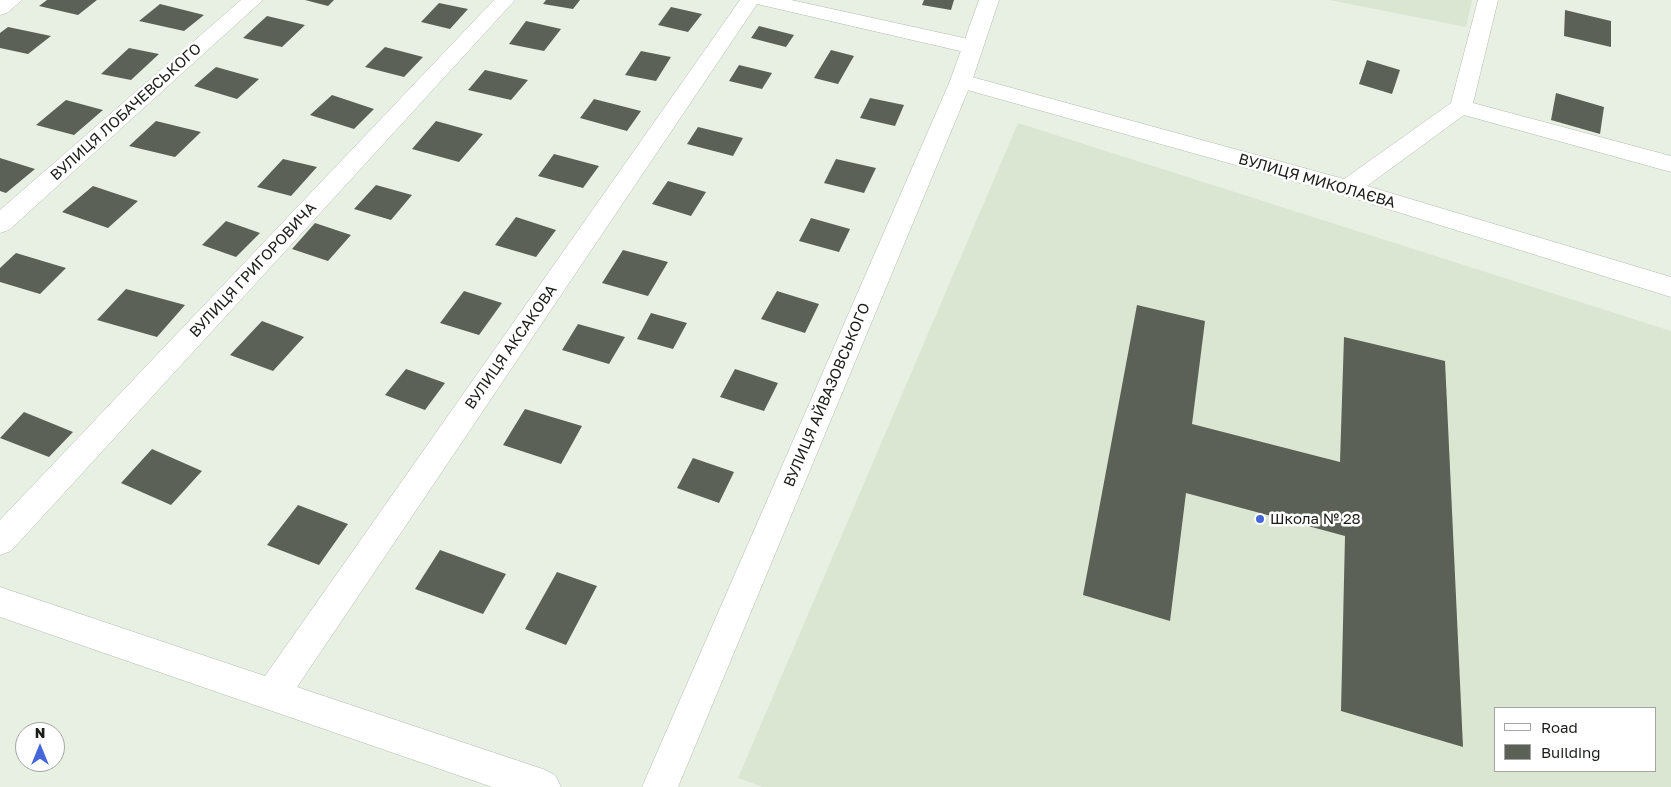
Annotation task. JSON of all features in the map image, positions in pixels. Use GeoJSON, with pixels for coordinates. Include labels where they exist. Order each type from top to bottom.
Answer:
{"type":"FeatureCollection","features":[{"type":"Feature","properties":{"kind":"street"},"geometry":{"type":"LineString","coordinates":[[0,9],[12,0]]}},
{"type":"Feature","properties":{"kind":"street","name":"ВУЛИЦЯ ЛОБАЧЕВСЬКОГО"},"geometry":{"type":"LineString","coordinates":[[0,224],[253,0]]}},
{"type":"Feature","properties":{"kind":"street","name":"ВУЛИЦЯ ГРИГОРОВИЧА"},"geometry":{"type":"LineString","coordinates":[[0,541],[505,0]]}},
{"type":"Feature","properties":{"kind":"street","name":"ВУЛИЦЯ АКСАКОВА"},"geometry":{"type":"LineString","coordinates":[[272,695],[750,0]]}},
{"type":"Feature","properties":{"kind":"street"},"geometry":{"type":"LineString","coordinates":[[764,0],[973,47]]}},
{"type":"Feature","properties":{"kind":"street","name":"ВУЛИЦЯ АЙВАЗОВСЬКОГО"},"geometry":{"type":"LineString","coordinates":[[660,787],[961,81],[990,0]]}},
{"type":"Feature","properties":{"kind":"street"},"geometry":{"type":"LineString","coordinates":[[1348,188],[1461,106],[1488,0]]}},
{"type":"Feature","properties":{"kind":"street","name":"ВУЛИЦЯ МИКОЛАЄВА"},"geometry":{"type":"LineString","coordinates":[[961,81],[1348,188],[1671,287]]}},
{"type":"Feature","properties":{"kind":"street"},"geometry":{"type":"LineString","coordinates":[[1461,106],[1671,164]]}},
{"type":"Feature","properties":{"kind":"street"},"geometry":{"type":"LineString","coordinates":[[0,602],[543,787]]}},
{"type":"Feature","properties":{"kind":"shaded area"},"geometry":{"type":"Polygon","coordinates":[[[1329,0],[1472,0],[1466,27],[1329,0]]]}},
{"type":"Feature","properties":{"kind":"shaded area","name":"Школа № 28"},"geometry":{"type":"Polygon","coordinates":[[[1018,123],[1671,331],[1671,787],[763,787],[738,778],[1018,123]]]}},
{"type":"Feature","properties":{"kind":"building"},"geometry":{"type":"Polygon","coordinates":[[[47,0],[97,0],[78,15],[39,6],[47,0]]]}},
{"type":"Feature","properties":{"kind":"building"},"geometry":{"type":"Polygon","coordinates":[[[305,0],[334,0],[328,6],[305,0]]]}},
{"type":"Feature","properties":{"kind":"building"},"geometry":{"type":"Polygon","coordinates":[[[546,0],[580,0],[573,9],[543,4],[546,0]]]}},
{"type":"Feature","properties":{"kind":"building"},"geometry":{"type":"Polygon","coordinates":[[[924,0],[954,0],[951,10],[922,5],[924,0]]]}},
{"type":"Feature","properties":{"kind":"building"},"geometry":{"type":"Polygon","coordinates":[[[439,3],[468,9],[450,29],[421,22],[439,3]]]}},
{"type":"Feature","properties":{"kind":"building"},"geometry":{"type":"Polygon","coordinates":[[[160,4],[204,15],[184,31],[139,21],[160,4]]]}},
{"type":"Feature","properties":{"kind":"building"},"geometry":{"type":"Polygon","coordinates":[[[671,7],[702,14],[688,32],[658,25],[671,7]]]}},
{"type":"Feature","properties":{"kind":"building"},"geometry":{"type":"Polygon","coordinates":[[[1565,10],[1611,21],[1611,47],[1564,36],[1565,10]]]}},
{"type":"Feature","properties":{"kind":"building"},"geometry":{"type":"Polygon","coordinates":[[[267,16],[305,25],[282,47],[243,38],[267,16]]]}},
{"type":"Feature","properties":{"kind":"building"},"geometry":{"type":"Polygon","coordinates":[[[526,21],[561,29],[544,51],[509,44],[526,21]]]}},
{"type":"Feature","properties":{"kind":"building"},"geometry":{"type":"Polygon","coordinates":[[[759,26],[794,35],[786,47],[751,38],[759,26]]]}},
{"type":"Feature","properties":{"kind":"building"},"geometry":{"type":"Polygon","coordinates":[[[8,27],[51,36],[28,54],[0,48],[0,33],[8,27]]]}},
{"type":"Feature","properties":{"kind":"building"},"geometry":{"type":"Polygon","coordinates":[[[385,47],[423,57],[404,77],[365,67],[385,47]]]}},
{"type":"Feature","properties":{"kind":"building"},"geometry":{"type":"Polygon","coordinates":[[[129,48],[159,54],[131,80],[101,74],[129,48]]]}},
{"type":"Feature","properties":{"kind":"building"},"geometry":{"type":"Polygon","coordinates":[[[831,50],[854,56],[838,84],[814,78],[831,50]]]}},
{"type":"Feature","properties":{"kind":"building"},"geometry":{"type":"Polygon","coordinates":[[[641,51],[671,57],[656,81],[625,75],[641,51]]]}},
{"type":"Feature","properties":{"kind":"building"},"geometry":{"type":"Polygon","coordinates":[[[1367,60],[1400,70],[1392,94],[1359,84],[1367,60]]]}},
{"type":"Feature","properties":{"kind":"building"},"geometry":{"type":"Polygon","coordinates":[[[739,65],[772,73],[762,89],[729,81],[739,65]]]}},
{"type":"Feature","properties":{"kind":"building"},"geometry":{"type":"Polygon","coordinates":[[[216,67],[259,79],[237,99],[194,86],[216,67]]]}},
{"type":"Feature","properties":{"kind":"building"},"geometry":{"type":"Polygon","coordinates":[[[485,70],[528,80],[511,100],[468,90],[485,70]]]}},
{"type":"Feature","properties":{"kind":"building"},"geometry":{"type":"Polygon","coordinates":[[[1556,93],[1604,107],[1600,134],[1551,120],[1556,93]]]}},
{"type":"Feature","properties":{"kind":"building"},"geometry":{"type":"Polygon","coordinates":[[[332,95],[374,109],[354,129],[310,115],[332,95]]]}},
{"type":"Feature","properties":{"kind":"building"},"geometry":{"type":"Polygon","coordinates":[[[870,98],[904,105],[895,126],[860,118],[870,98]]]}},
{"type":"Feature","properties":{"kind":"building"},"geometry":{"type":"Polygon","coordinates":[[[594,99],[641,111],[627,131],[580,118],[594,99]]]}},
{"type":"Feature","properties":{"kind":"building"},"geometry":{"type":"Polygon","coordinates":[[[66,100],[103,110],[74,135],[36,125],[66,100]]]}},
{"type":"Feature","properties":{"kind":"building"},"geometry":{"type":"Polygon","coordinates":[[[156,121],[201,132],[175,157],[129,146],[156,121]]]}},
{"type":"Feature","properties":{"kind":"building"},"geometry":{"type":"Polygon","coordinates":[[[436,121],[483,134],[459,162],[412,149],[436,121]]]}},
{"type":"Feature","properties":{"kind":"building"},"geometry":{"type":"Polygon","coordinates":[[[698,127],[743,138],[733,156],[687,144],[698,127]]]}},
{"type":"Feature","properties":{"kind":"building"},"geometry":{"type":"Polygon","coordinates":[[[554,154],[599,166],[583,188],[538,176],[554,154]]]}},
{"type":"Feature","properties":{"kind":"building"},"geometry":{"type":"Polygon","coordinates":[[[0,158],[35,169],[6,193],[0,191],[0,158]]]}},
{"type":"Feature","properties":{"kind":"building"},"geometry":{"type":"Polygon","coordinates":[[[283,159],[317,167],[291,196],[257,187],[283,159]]]}},
{"type":"Feature","properties":{"kind":"building"},"geometry":{"type":"Polygon","coordinates":[[[836,159],[876,168],[864,193],[824,183],[836,159]]]}},
{"type":"Feature","properties":{"kind":"building"},"geometry":{"type":"Polygon","coordinates":[[[668,181],[706,192],[691,216],[652,204],[668,181]]]}},
{"type":"Feature","properties":{"kind":"building"},"geometry":{"type":"Polygon","coordinates":[[[376,185],[412,195],[391,220],[354,209],[376,185]]]}},
{"type":"Feature","properties":{"kind":"building"},"geometry":{"type":"Polygon","coordinates":[[[93,186],[138,201],[108,228],[62,212],[93,186]]]}},
{"type":"Feature","properties":{"kind":"building"},"geometry":{"type":"Polygon","coordinates":[[[516,217],[556,230],[536,257],[495,245],[516,217]]]}},
{"type":"Feature","properties":{"kind":"building"},"geometry":{"type":"Polygon","coordinates":[[[811,218],[850,229],[839,252],[799,241],[811,218]]]}},
{"type":"Feature","properties":{"kind":"building"},"geometry":{"type":"Polygon","coordinates":[[[226,221],[260,233],[236,257],[202,245],[226,221]]]}},
{"type":"Feature","properties":{"kind":"building"},"geometry":{"type":"Polygon","coordinates":[[[315,223],[351,235],[328,261],[292,249],[315,223]]]}},
{"type":"Feature","properties":{"kind":"building"},"geometry":{"type":"Polygon","coordinates":[[[623,250],[668,262],[648,296],[602,283],[623,250]]]}},
{"type":"Feature","properties":{"kind":"building"},"geometry":{"type":"Polygon","coordinates":[[[16,253],[66,268],[40,294],[0,282],[0,268],[16,253]]]}},
{"type":"Feature","properties":{"kind":"building"},"geometry":{"type":"Polygon","coordinates":[[[126,289],[185,305],[157,337],[97,320],[126,289]]]}},
{"type":"Feature","properties":{"kind":"building"},"geometry":{"type":"Polygon","coordinates":[[[464,291],[502,303],[479,335],[440,323],[464,291]]]}},
{"type":"Feature","properties":{"kind":"building"},"geometry":{"type":"Polygon","coordinates":[[[777,291],[819,304],[805,333],[761,319],[777,291]]]}},
{"type":"Feature","properties":{"kind":"building"},"geometry":{"type":"Polygon","coordinates":[[[1137,305],[1205,321],[1192,424],[1340,462],[1344,337],[1445,361],[1463,747],[1341,711],[1345,536],[1186,493],[1170,621],[1083,595],[1137,305]]]}},
{"type":"Feature","properties":{"kind":"building"},"geometry":{"type":"Polygon","coordinates":[[[651,313],[687,323],[673,349],[637,339],[651,313]]]}},
{"type":"Feature","properties":{"kind":"building"},"geometry":{"type":"Polygon","coordinates":[[[262,321],[304,337],[273,371],[230,355],[262,321]]]}},
{"type":"Feature","properties":{"kind":"building"},"geometry":{"type":"Polygon","coordinates":[[[578,324],[625,337],[609,364],[562,350],[578,324]]]}},
{"type":"Feature","properties":{"kind":"building"},"geometry":{"type":"Polygon","coordinates":[[[406,369],[445,383],[425,410],[385,395],[406,369]]]}},
{"type":"Feature","properties":{"kind":"building"},"geometry":{"type":"Polygon","coordinates":[[[735,369],[778,383],[764,411],[720,397],[735,369]]]}},
{"type":"Feature","properties":{"kind":"building"},"geometry":{"type":"Polygon","coordinates":[[[525,409],[582,426],[561,464],[503,445],[525,409]]]}},
{"type":"Feature","properties":{"kind":"building"},"geometry":{"type":"Polygon","coordinates":[[[24,412],[73,432],[49,457],[0,438],[24,412]]]}},
{"type":"Feature","properties":{"kind":"building"},"geometry":{"type":"Polygon","coordinates":[[[152,449],[202,471],[171,505],[121,483],[152,449]]]}},
{"type":"Feature","properties":{"kind":"building"},"geometry":{"type":"Polygon","coordinates":[[[693,458],[734,472],[719,503],[677,488],[693,458]]]}},
{"type":"Feature","properties":{"kind":"building"},"geometry":{"type":"Polygon","coordinates":[[[298,505],[348,524],[319,565],[267,545],[298,505]]]}},
{"type":"Feature","properties":{"kind":"building"},"geometry":{"type":"Polygon","coordinates":[[[440,550],[506,574],[483,614],[415,589],[440,550]]]}},
{"type":"Feature","properties":{"kind":"building"},"geometry":{"type":"Polygon","coordinates":[[[557,572],[597,586],[566,645],[525,629],[557,572]]]}},
{"type":"Feature","properties":{"kind":"place","name":"Школа № 28"},"geometry":{"type":"Point","coordinates":[1260,519]}}]}
